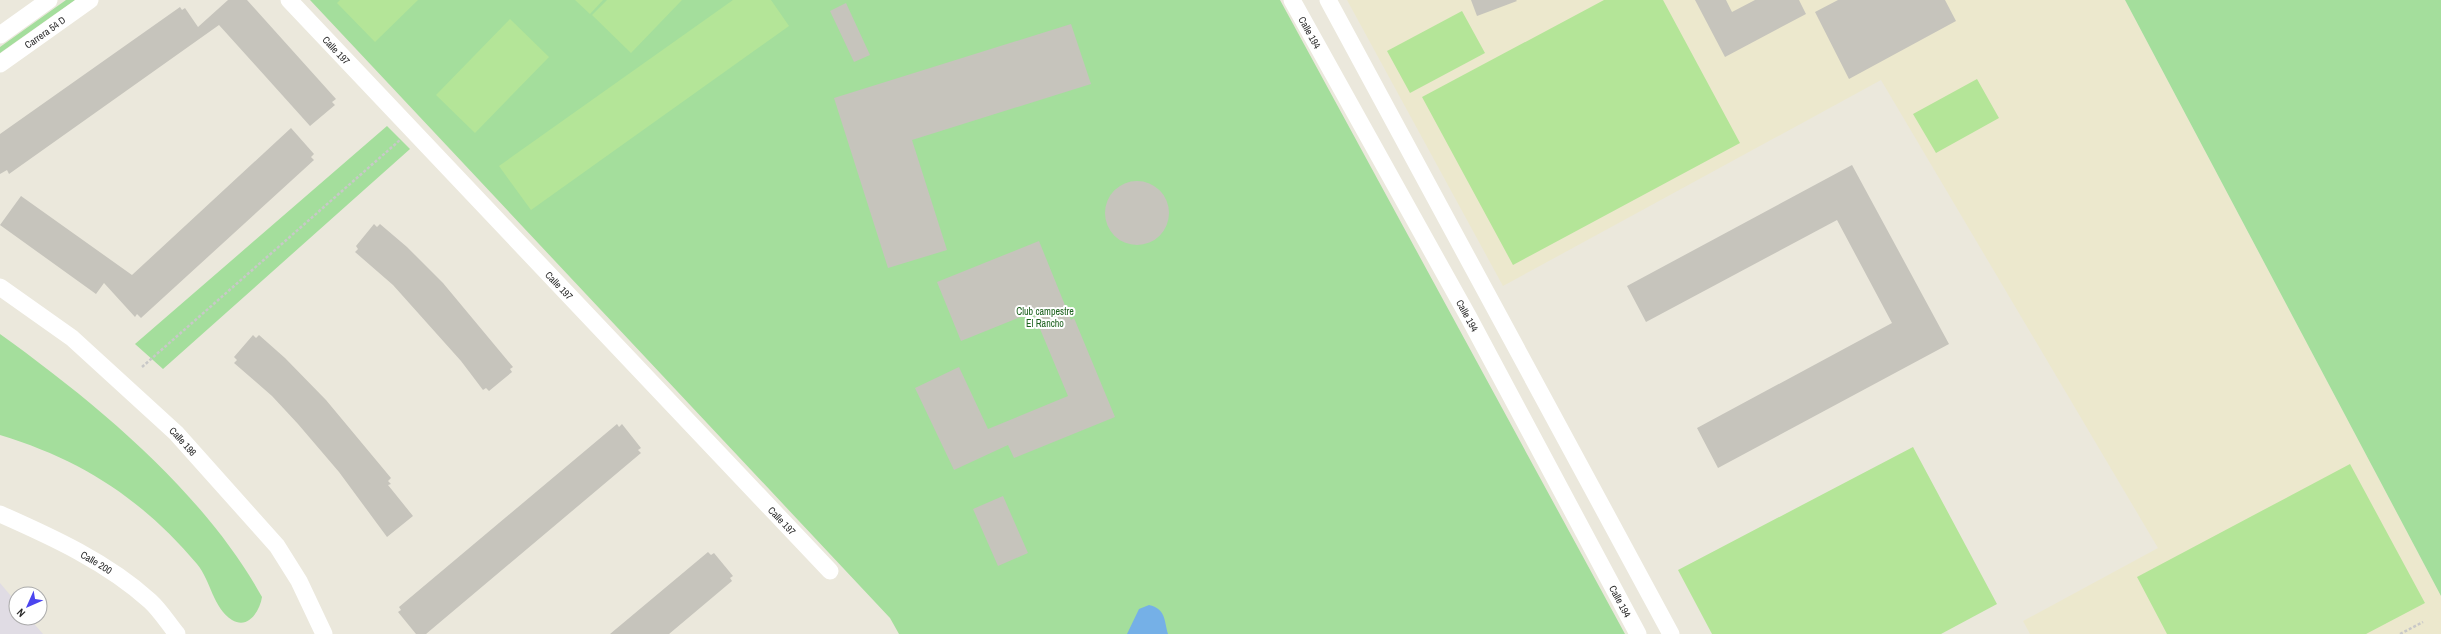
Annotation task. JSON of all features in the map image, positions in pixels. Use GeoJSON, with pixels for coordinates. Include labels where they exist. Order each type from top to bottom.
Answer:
{"type":"FeatureCollection","features":[{"type":"Feature","properties":{"kind":"street"},"geometry":{"type":"LineString","coordinates":[[0,35],[49,0]]}},
{"type":"Feature","properties":{"kind":"street","name":"Carrera 54 D"},"geometry":{"type":"LineString","coordinates":[[0,64],[90,0]]}},
{"type":"Feature","properties":{"kind":"street","name":"Calle 197"},"geometry":{"type":"LineString","coordinates":[[289,0],[830,571]]}},
{"type":"Feature","properties":{"kind":"street","name":"Calle 194"},"geometry":{"type":"LineString","coordinates":[[1292,0],[1468,316],[1638,634]]}},
{"type":"Feature","properties":{"kind":"street"},"geometry":{"type":"LineString","coordinates":[[1328,0],[1671,634]]}},
{"type":"Feature","properties":{"kind":"street","name":"Calle 198"},"geometry":{"type":"LineString","coordinates":[[0,287],[72,338],[176,433],[277,546],[299,581],[324,634]]}},
{"type":"Feature","properties":{"kind":"street","name":"Calle 200"},"geometry":{"type":"LineString","coordinates":[[0,514],[51,537],[103,566],[151,601],[177,634]]}},
{"type":"Feature","properties":{"kind":"path"},"geometry":{"type":"LineString","coordinates":[[142,367],[405,136]]}},
{"type":"Feature","properties":{"kind":"path"},"geometry":{"type":"LineString","coordinates":[[2400,634],[2423,622]]}},
{"type":"Feature","properties":{"kind":"shaded area"},"geometry":{"type":"Polygon","coordinates":[[[1347,0],[2125,0],[2441,596],[2441,634],[2030,634],[2023,621],[2158,548],[1881,80],[1503,286],[1347,0]]]}},
{"type":"Feature","properties":{"kind":"shaded area"},"geometry":{"type":"Polygon","coordinates":[[[0,583],[8,592],[8,626],[36,626],[43,634],[0,634],[0,583]]]}},
{"type":"Feature","properties":{"kind":"green space"},"geometry":{"type":"Polygon","coordinates":[[[66,0],[75,0],[0,53],[0,47],[66,0]]]}},
{"type":"Feature","properties":{"kind":"green space","name":"Club campestre El Rancho"},"geometry":{"type":"Polygon","coordinates":[[[310,0],[1280,0],[1625,634],[899,634],[890,618],[310,0]]]}},
{"type":"Feature","properties":{"kind":"green space"},"geometry":{"type":"Polygon","coordinates":[[[340,0],[418,0],[375,42],[337,3],[340,0]]]}},
{"type":"Feature","properties":{"kind":"green space"},"geometry":{"type":"Polygon","coordinates":[[[575,0],[603,0],[590,14],[575,0]]]}},
{"type":"Feature","properties":{"kind":"green space"},"geometry":{"type":"Polygon","coordinates":[[[607,0],[682,0],[631,53],[592,15],[607,0]]]}},
{"type":"Feature","properties":{"kind":"green space"},"geometry":{"type":"Polygon","coordinates":[[[733,0],[771,0],[789,26],[531,210],[499,166],[733,0]]]}},
{"type":"Feature","properties":{"kind":"green space"},"geometry":{"type":"Polygon","coordinates":[[[1604,0],[1663,0],[1740,143],[1513,265],[1422,97],[1604,0]]]}},
{"type":"Feature","properties":{"kind":"green space"},"geometry":{"type":"Polygon","coordinates":[[[2125,0],[2441,0],[2441,596],[2125,0]]]}},
{"type":"Feature","properties":{"kind":"green space"},"geometry":{"type":"Polygon","coordinates":[[[1462,11],[1485,53],[1410,93],[1387,51],[1462,11]]]}},
{"type":"Feature","properties":{"kind":"green space"},"geometry":{"type":"Polygon","coordinates":[[[510,19],[549,57],[475,133],[436,95],[510,19]]]}},
{"type":"Feature","properties":{"kind":"green space"},"geometry":{"type":"Polygon","coordinates":[[[1977,79],[1999,118],[1936,153],[1913,114],[1977,79]]]}},
{"type":"Feature","properties":{"kind":"green space"},"geometry":{"type":"Polygon","coordinates":[[[387,126],[410,149],[163,369],[135,344],[387,126]]]}},
{"type":"Feature","properties":{"kind":"green space"},"geometry":{"type":"Polygon","coordinates":[[[0,334],[73,389],[110,420],[179,486],[210,521],[238,558],[262,597],[259,607],[253,617],[248,621],[238,622],[232,620],[226,615],[220,609],[206,578],[197,564],[155,520],[109,484],[58,457],[30,445],[0,435],[0,334]]]}},
{"type":"Feature","properties":{"kind":"green space"},"geometry":{"type":"Polygon","coordinates":[[[1913,447],[1997,604],[1941,634],[1712,634],[1678,570],[1913,447]]]}},
{"type":"Feature","properties":{"kind":"green space"},"geometry":{"type":"Polygon","coordinates":[[[2350,464],[2425,603],[2366,634],[2167,634],[2137,577],[2350,464]]]}},
{"type":"Feature","properties":{"kind":"water"},"geometry":{"type":"Polygon","coordinates":[[[1149,605],[1159,609],[1161,612],[1165,620],[1168,634],[1127,634],[1139,609],[1149,605]]]}},
{"type":"Feature","properties":{"kind":"building"},"geometry":{"type":"Polygon","coordinates":[[[228,0],[247,0],[336,99],[332,102],[335,105],[310,126],[219,25],[9,174],[7,170],[0,174],[0,134],[180,7],[182,10],[185,8],[198,27],[228,0]]]}},
{"type":"Feature","properties":{"kind":"building"},"geometry":{"type":"Polygon","coordinates":[[[1471,0],[1516,0],[1517,1],[1477,16],[1471,0]]]}},
{"type":"Feature","properties":{"kind":"building"},"geometry":{"type":"Polygon","coordinates":[[[1695,0],[1726,0],[1732,12],[1755,0],[1799,0],[1806,14],[1725,57],[1695,0]]]}},
{"type":"Feature","properties":{"kind":"building"},"geometry":{"type":"Polygon","coordinates":[[[1838,0],[1945,0],[1956,21],[1849,79],[1815,12],[1838,0]]]}},
{"type":"Feature","properties":{"kind":"building"},"geometry":{"type":"Polygon","coordinates":[[[846,3],[870,55],[854,62],[830,11],[846,3]]]}},
{"type":"Feature","properties":{"kind":"building"},"geometry":{"type":"Polygon","coordinates":[[[1071,24],[1091,84],[912,140],[947,250],[888,268],[834,98],[1071,24]]]}},
{"type":"Feature","properties":{"kind":"building"},"geometry":{"type":"Polygon","coordinates":[[[291,128],[314,154],[311,157],[314,160],[141,318],[137,314],[135,317],[104,283],[96,294],[0,225],[21,196],[132,275],[291,128]]]}},
{"type":"Feature","properties":{"kind":"building"},"geometry":{"type":"Polygon","coordinates":[[[1852,165],[1949,344],[1718,468],[1697,428],[1892,323],[1837,220],[1646,322],[1627,286],[1852,165]]]}},
{"type":"Feature","properties":{"kind":"building"},"geometry":{"type":"Polygon","coordinates":[[[1131,181],[1143,181],[1160,190],[1167,201],[1169,213],[1167,225],[1160,236],[1143,245],[1131,245],[1119,240],[1110,231],[1105,219],[1105,207],[1110,195],[1119,186],[1131,181]]]}},
{"type":"Feature","properties":{"kind":"building"},"geometry":{"type":"Polygon","coordinates":[[[374,224],[377,227],[380,224],[407,247],[443,283],[513,367],[510,369],[512,372],[489,391],[486,388],[483,390],[461,361],[393,285],[355,252],[358,249],[356,246],[374,224]]]}},
{"type":"Feature","properties":{"kind":"building"},"geometry":{"type":"Polygon","coordinates":[[[1039,241],[1071,320],[1074,318],[1115,417],[1014,458],[1008,445],[954,470],[915,388],[959,367],[988,429],[1068,396],[1033,312],[961,341],[937,282],[1039,241]]]}},
{"type":"Feature","properties":{"kind":"building"},"geometry":{"type":"Polygon","coordinates":[[[253,335],[256,338],[259,335],[285,358],[326,400],[391,478],[388,481],[391,484],[388,485],[413,516],[387,537],[339,472],[298,424],[272,396],[234,363],[237,360],[234,357],[253,335]]]}},
{"type":"Feature","properties":{"kind":"building"},"geometry":{"type":"Polygon","coordinates":[[[617,424],[619,427],[622,424],[641,448],[638,450],[641,453],[426,634],[416,634],[398,612],[401,610],[399,607],[617,424]]]}},
{"type":"Feature","properties":{"kind":"building"},"geometry":{"type":"Polygon","coordinates":[[[1003,496],[1028,553],[998,566],[973,509],[1003,496]]]}},
{"type":"Feature","properties":{"kind":"building"},"geometry":{"type":"Polygon","coordinates":[[[708,552],[711,555],[714,553],[733,576],[730,578],[732,581],[669,634],[610,634],[708,552]]]}}]}
